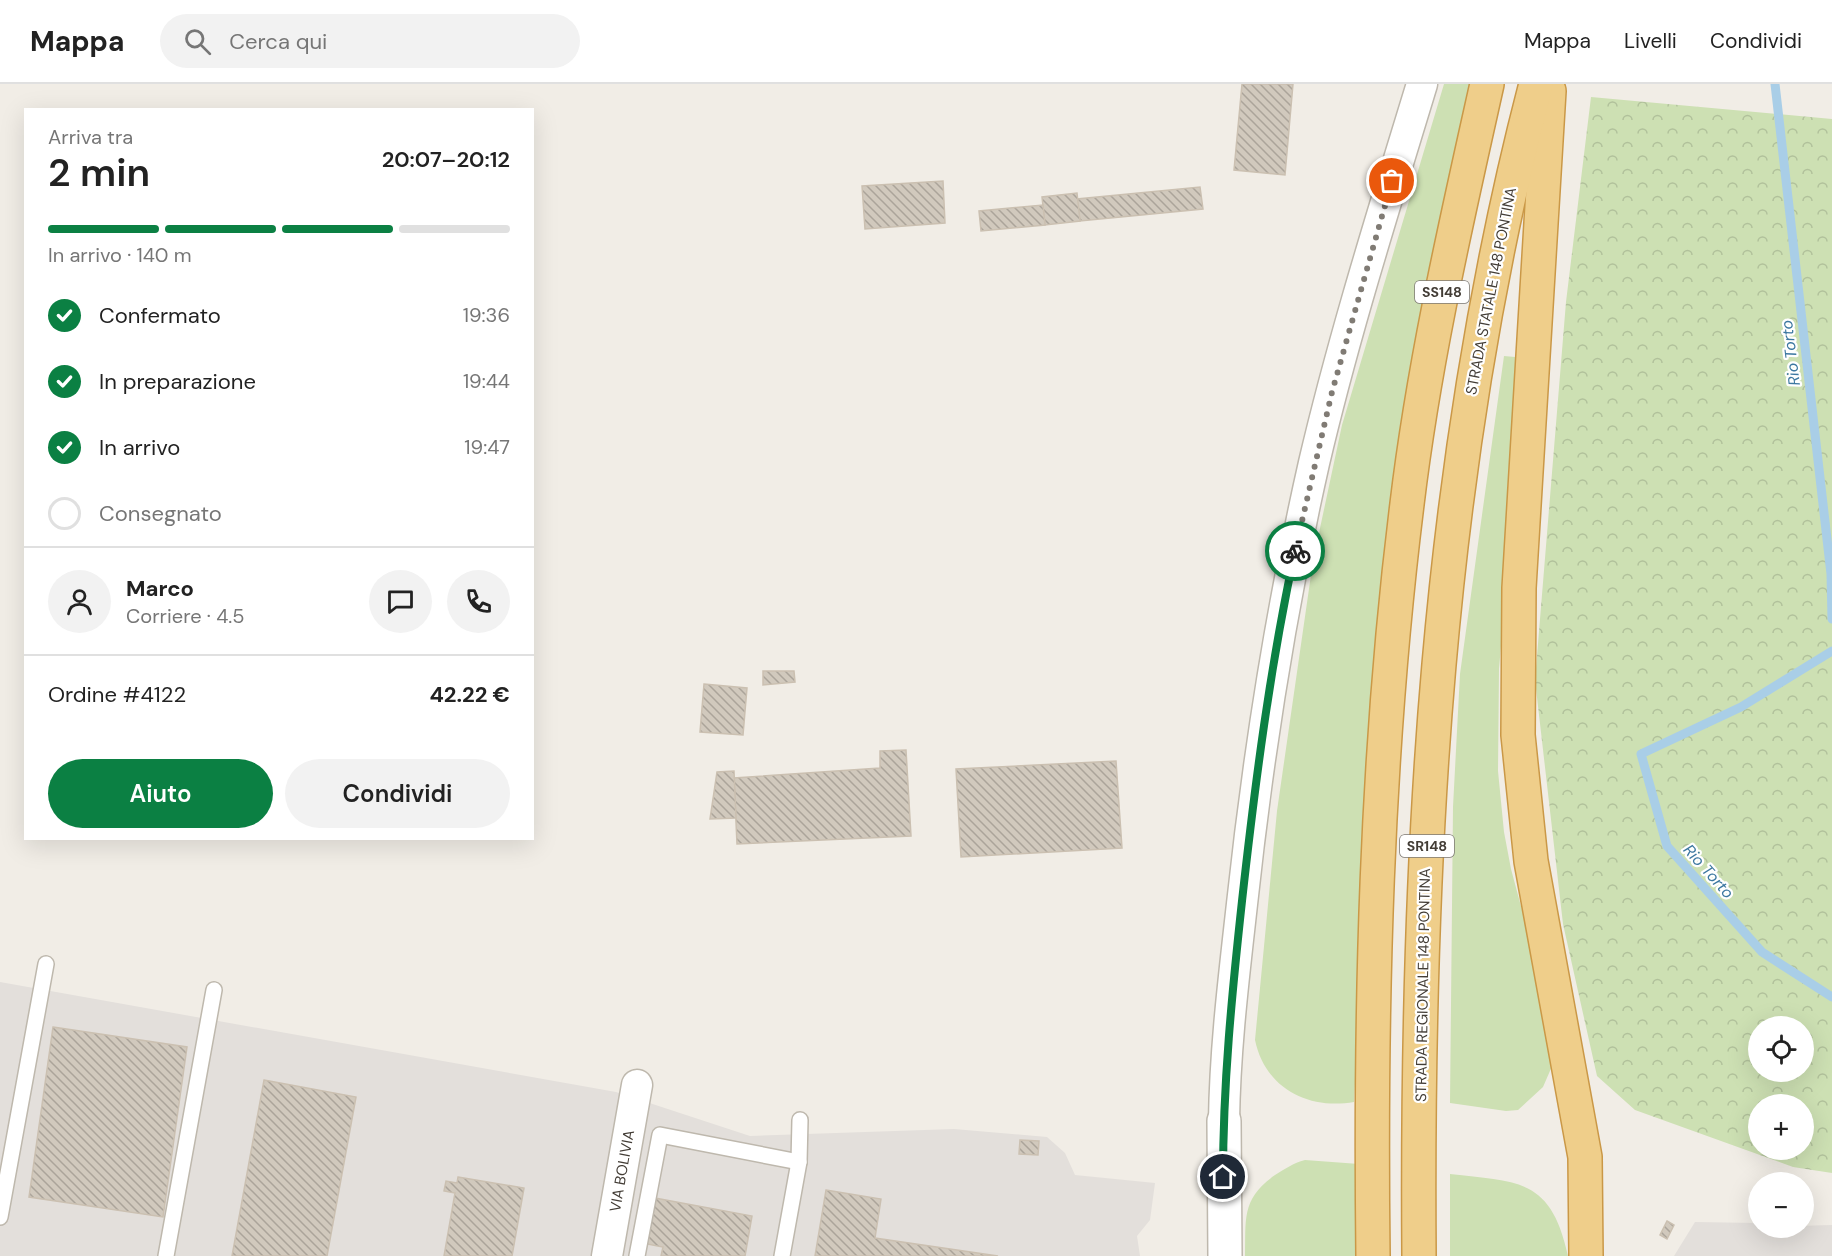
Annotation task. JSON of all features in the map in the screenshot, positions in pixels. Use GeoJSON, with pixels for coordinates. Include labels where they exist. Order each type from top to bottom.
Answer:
{"type":"FeatureCollection","features":[{"type":"Feature","properties":{"kind":"highway","name":"SS148"},"geometry":{"type":"LineString","coordinates":[[1407,502],[1437,321],[1487,84]]}},
{"type":"Feature","properties":{"kind":"highway","name":"STRADA STATALE 148 PONTINA"},"geometry":{"type":"LineString","coordinates":[[1456,499],[1475,370],[1497,250],[1536,84]]}},
{"type":"Feature","properties":{"kind":"highway"},"geometry":{"type":"LineString","coordinates":[[1549,84],[1519,588],[1517,706],[1522,793],[1531,861],[1584,1157],[1586,1256]]}},
{"type":"Feature","properties":{"kind":"highway","name":"STRADA REGIONALE 148 PONTINA"},"geometry":{"type":"LineString","coordinates":[[1419,1256],[1424,916],[1431,745],[1456,499]]}},
{"type":"Feature","properties":{"kind":"highway","name":"SR148"},"geometry":{"type":"LineString","coordinates":[[1373,1256],[1372,1187],[1378,856],[1394,625],[1407,502]]}},
{"type":"Feature","properties":{"kind":"street"},"geometry":{"type":"LineString","coordinates":[[1225,1256],[1224,1121],[1228,1031],[1253,806],[1287,593],[1331,398],[1422,84]]}},
{"type":"Feature","properties":{"kind":"street","name":"VIA BOLIVIA"},"geometry":{"type":"LineString","coordinates":[[607,1256],[637,1085]]}},
{"type":"Feature","properties":{"kind":"lane"},"geometry":{"type":"LineString","coordinates":[[0,1217],[46,964]]}},
{"type":"Feature","properties":{"kind":"lane"},"geometry":{"type":"LineString","coordinates":[[166,1256],[214,990]]}},
{"type":"Feature","properties":{"kind":"lane"},"geometry":{"type":"LineString","coordinates":[[782,1256],[799,1162],[800,1120]]}},
{"type":"Feature","properties":{"kind":"lane"},"geometry":{"type":"LineString","coordinates":[[637,1256],[660,1135],[799,1162]]}},
{"type":"Feature","properties":{"kind":"shaded area"},"geometry":{"type":"Polygon","coordinates":[[[0,982],[616,1092],[750,1136],[954,1129],[1047,1137],[1065,1153],[1075,1175],[1155,1183],[1150,1220],[1137,1236],[1140,1256],[0,1256],[0,982]]]}},
{"type":"Feature","properties":{"kind":"shaded area"},"geometry":{"type":"Polygon","coordinates":[[[1695,1222],[1748,1223],[1748,1238],[1814,1238],[1814,1225],[1832,1225],[1832,1256],[1674,1256],[1695,1222]]]}},
{"type":"Feature","properties":{"kind":"green space"},"geometry":{"type":"Polygon","coordinates":[[[1444,84],[1475,84],[1368,844],[1354,1102],[1337,1104],[1305,1099],[1279,1083],[1268,1071],[1260,1057],[1255,1040],[1277,811],[1313,561],[1342,425],[1444,84]]]}},
{"type":"Feature","properties":{"kind":"green space"},"geometry":{"type":"Polygon","coordinates":[[[1591,97],[1832,119],[1832,1173],[1793,1167],[1774,1160],[1814,1160],[1814,1094],[1748,1094],[1748,1151],[1635,1110],[1597,1076],[1563,924],[1535,680],[1566,302],[1591,97]]]}},
{"type":"Feature","properties":{"kind":"green space"},"geometry":{"type":"Polygon","coordinates":[[[1504,356],[1526,358],[1499,669],[1498,771],[1504,832],[1511,869],[1548,1007],[1556,1057],[1543,1087],[1518,1110],[1506,1111],[1450,1103],[1453,807],[1460,674],[1504,356]]]}},
{"type":"Feature","properties":{"kind":"green space"},"geometry":{"type":"Polygon","coordinates":[[[1305,1160],[1359,1164],[1359,1256],[1245,1256],[1246,1220],[1251,1201],[1256,1193],[1275,1175],[1305,1160]]]}},
{"type":"Feature","properties":{"kind":"green space"},"geometry":{"type":"Polygon","coordinates":[[[1450,1174],[1513,1183],[1541,1198],[1552,1211],[1561,1230],[1568,1256],[1450,1256],[1450,1174]]]}},
{"type":"Feature","properties":{"kind":"building"},"geometry":{"type":"Polygon","coordinates":[[[1242,84],[1293,84],[1285,175],[1234,170],[1242,84]]]}},
{"type":"Feature","properties":{"kind":"building"},"geometry":{"type":"Polygon","coordinates":[[[943,181],[945,223],[865,229],[862,186],[943,181]]]}},
{"type":"Feature","properties":{"kind":"building"},"geometry":{"type":"Polygon","coordinates":[[[1200,187],[1203,209],[1080,221],[1077,199],[1200,187]]]}},
{"type":"Feature","properties":{"kind":"building"},"geometry":{"type":"Polygon","coordinates":[[[1077,193],[1080,221],[1045,225],[1042,197],[1077,193]]]}},
{"type":"Feature","properties":{"kind":"building"},"geometry":{"type":"Polygon","coordinates":[[[1043,205],[1045,225],[981,231],[979,211],[1043,205]]]}},
{"type":"Feature","properties":{"kind":"building"},"geometry":{"type":"Polygon","coordinates":[[[763,671],[794,671],[795,682],[763,685],[763,671]]]}},
{"type":"Feature","properties":{"kind":"building"},"geometry":{"type":"Polygon","coordinates":[[[704,684],[747,688],[743,735],[700,732],[704,684]]]}},
{"type":"Feature","properties":{"kind":"building"},"geometry":{"type":"Polygon","coordinates":[[[906,750],[911,836],[737,844],[734,778],[880,768],[880,751],[906,750]]]}},
{"type":"Feature","properties":{"kind":"building"},"geometry":{"type":"Polygon","coordinates":[[[1116,761],[1122,848],[961,857],[956,769],[1116,761]]]}},
{"type":"Feature","properties":{"kind":"building"},"geometry":{"type":"Polygon","coordinates":[[[734,771],[736,818],[710,819],[717,772],[734,771]]]}},
{"type":"Feature","properties":{"kind":"building"},"geometry":{"type":"Polygon","coordinates":[[[53,1027],[187,1047],[163,1217],[29,1197],[53,1027]]]}},
{"type":"Feature","properties":{"kind":"building"},"geometry":{"type":"Polygon","coordinates":[[[264,1080],[356,1097],[327,1256],[232,1256],[264,1080]]]}},
{"type":"Feature","properties":{"kind":"building"},"geometry":{"type":"Polygon","coordinates":[[[1020,1140],[1039,1141],[1038,1155],[1019,1154],[1020,1140]]]}},
{"type":"Feature","properties":{"kind":"building"},"geometry":{"type":"Polygon","coordinates":[[[458,1177],[524,1188],[512,1256],[444,1256],[455,1193],[444,1191],[446,1181],[457,1183],[458,1177]]]}},
{"type":"Feature","properties":{"kind":"building"},"geometry":{"type":"Polygon","coordinates":[[[826,1190],[881,1199],[875,1238],[998,1256],[815,1256],[826,1190]]]}},
{"type":"Feature","properties":{"kind":"building"},"geometry":{"type":"Polygon","coordinates":[[[655,1198],[752,1216],[745,1256],[661,1256],[663,1247],[647,1244],[655,1198]]]}},
{"type":"Feature","properties":{"kind":"building"},"geometry":{"type":"Polygon","coordinates":[[[1667,1221],[1674,1225],[1667,1239],[1660,1235],[1667,1221]]]}},
{"type":"Feature","properties":{"kind":"waterway","name":"Rio Torto"},"geometry":{"type":"LineString","coordinates":[[1775,84],[1831,574],[1832,619]]}},
{"type":"Feature","properties":{"kind":"waterway","name":"Rio Torto"},"geometry":{"type":"LineString","coordinates":[[1832,651],[1741,707],[1641,754],[1667,846],[1762,952],[1832,997]]}},
{"type":"Feature","properties":{"kind":"way so far"},"geometry":{"type":"LineString","coordinates":[[1295,551],[1332,392],[1392,181]]}},
{"type":"Feature","properties":{"kind":"route"},"geometry":{"type":"LineString","coordinates":[[1223,1177],[1226,1065],[1251,816],[1270,684],[1295,551]]}}]}
